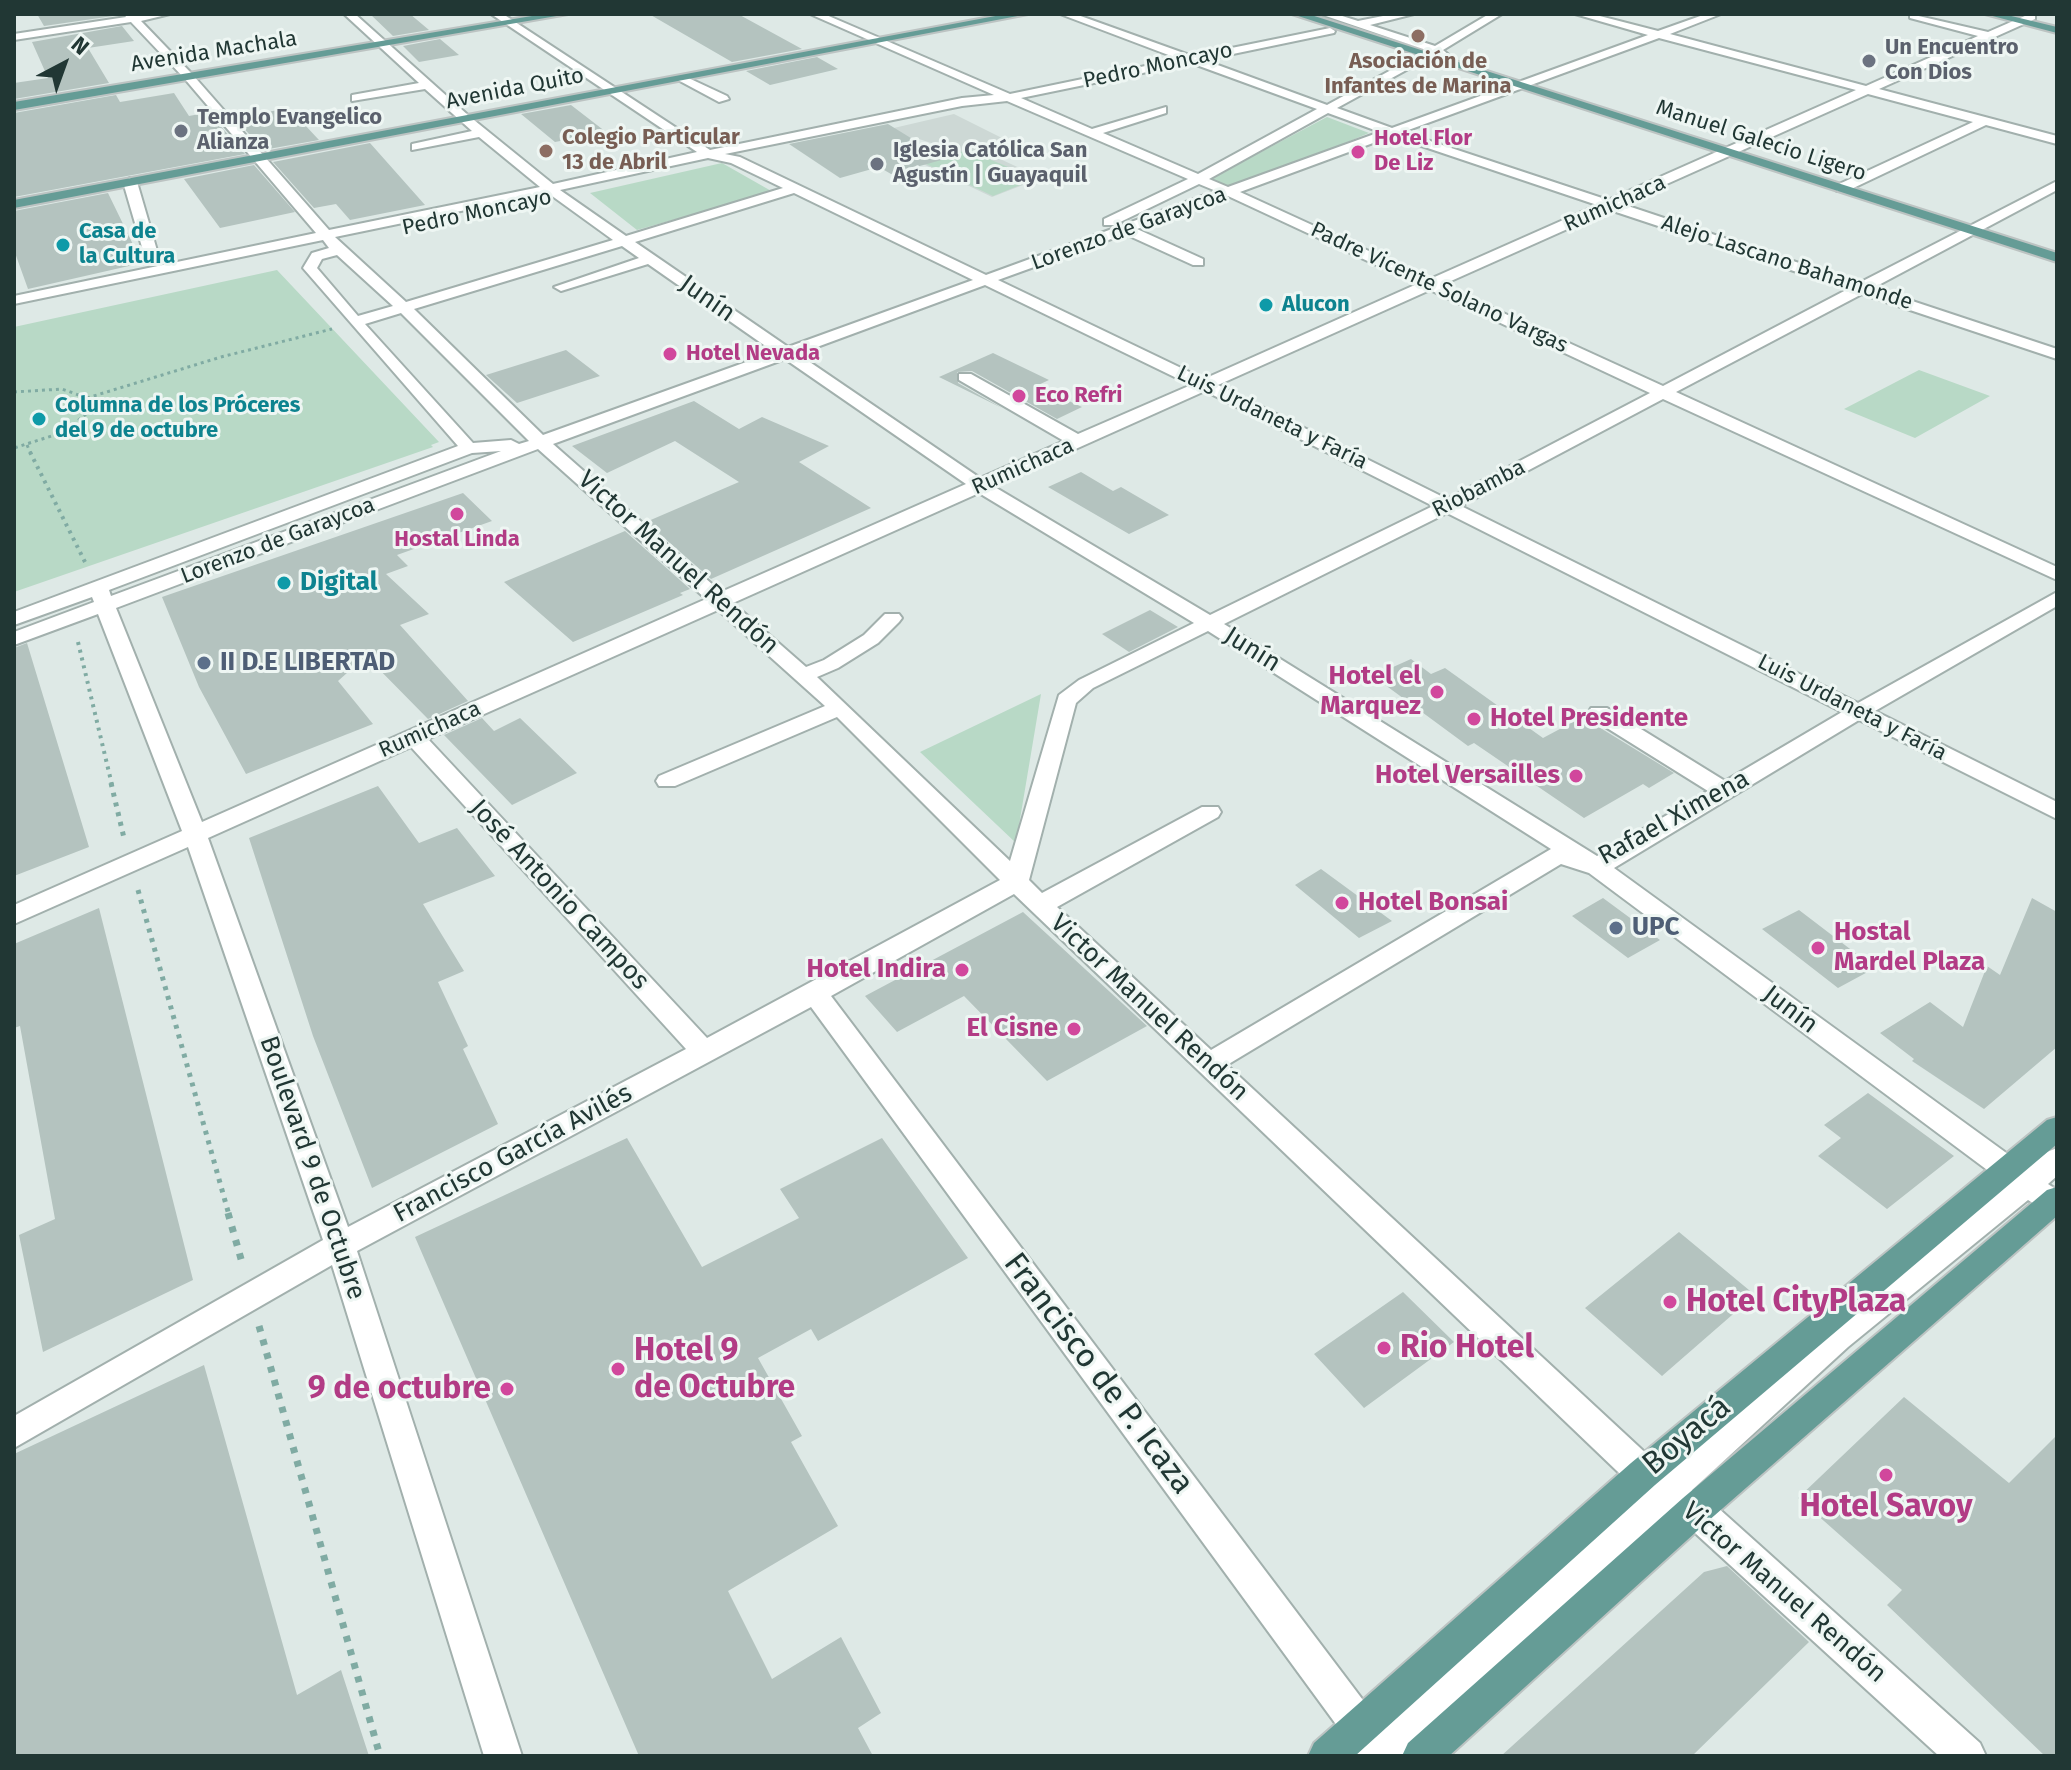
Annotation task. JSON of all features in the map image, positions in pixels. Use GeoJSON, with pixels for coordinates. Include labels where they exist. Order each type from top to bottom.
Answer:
{"type":"FeatureCollection","features":[{"type":"Feature","properties":{"kind":"main road","name":"Avenida Machala"},"geometry":{"type":"LineString","coordinates":[[14,106],[563,14]]}},
{"type":"Feature","properties":{"kind":"main road","name":"Avenida Quito"},"geometry":{"type":"LineString","coordinates":[[444,104],[602,86],[957,14]]}},
{"type":"Feature","properties":{"kind":"main road","name":"Avenida Quito"},"geometry":{"type":"LineString","coordinates":[[14,204],[258,158],[444,104],[682,78],[1023,14]]}},
{"type":"Feature","properties":{"kind":"main road","name":"Manuel Galecio Ligero"},"geometry":{"type":"LineString","coordinates":[[1297,14],[2057,258]]}},
{"type":"Feature","properties":{"kind":"main road"},"geometry":{"type":"LineString","coordinates":[[1990,14],[2057,24]]}},
{"type":"Feature","properties":{"kind":"main road"},"geometry":{"type":"LineString","coordinates":[[2023,17],[2057,30]]}},
{"type":"Feature","properties":{"kind":"main road"},"geometry":{"type":"LineString","coordinates":[[231,148],[262,142]]}},
{"type":"Feature","properties":{"kind":"main road","name":"Boyacá"},"geometry":{"type":"LineString","coordinates":[[2040,1193],[2057,1128]]}},
{"type":"Feature","properties":{"kind":"main road","name":"Boyacá"},"geometry":{"type":"LineString","coordinates":[[1421,1756],[1668,1492]]}},
{"type":"Feature","properties":{"kind":"main road","name":"Boyacá"},"geometry":{"type":"LineString","coordinates":[[1327,1756],[1374,1748]]}},
{"type":"Feature","properties":{"kind":"street"},"geometry":{"type":"LineString","coordinates":[[14,37],[131,16],[165,14]]}},
{"type":"Feature","properties":{"kind":"street","name":"Junín"},"geometry":{"type":"LineString","coordinates":[[349,14],[381,45],[415,71],[444,104],[555,192],[786,354],[980,486],[1209,623],[1597,867],[2040,1193]]}},
{"type":"Feature","properties":{"kind":"street","name":"Luis Urdaneta y Faría"},"geometry":{"type":"LineString","coordinates":[[496,14],[708,154],[735,160],[988,279],[1449,505],[2057,811]]}},
{"type":"Feature","properties":{"kind":"street","name":"Padre Vicente Solano Vargas"},"geometry":{"type":"LineString","coordinates":[[815,14],[1231,193],[2057,574]]}},
{"type":"Feature","properties":{"kind":"street"},"geometry":{"type":"LineString","coordinates":[[1052,14],[1163,56],[1188,60]]}},
{"type":"Feature","properties":{"kind":"street","name":"Alejo Lascano Bahamonde"},"geometry":{"type":"LineString","coordinates":[[1065,14],[1326,110],[2057,354]]}},
{"type":"Feature","properties":{"kind":"street"},"geometry":{"type":"LineString","coordinates":[[1081,14],[1183,53],[1188,60]]}},
{"type":"Feature","properties":{"kind":"street","name":"Manuel Galecio Ligero"},"geometry":{"type":"LineString","coordinates":[[1325,14],[1436,50],[1452,63]]}},
{"type":"Feature","properties":{"kind":"street"},"geometry":{"type":"LineString","coordinates":[[1357,25],[1409,14]]}},
{"type":"Feature","properties":{"kind":"street"},"geometry":{"type":"LineString","coordinates":[[1436,50],[1497,14]]}},
{"type":"Feature","properties":{"kind":"street"},"geometry":{"type":"LineString","coordinates":[[1580,14],[2057,140]]}},
{"type":"Feature","properties":{"kind":"street","name":"Lorenzo de Garaycoa"},"geometry":{"type":"LineString","coordinates":[[14,619],[102,597],[541,442],[1522,87],[1654,34],[1716,14]]}},
{"type":"Feature","properties":{"kind":"street","name":"Victor Manuel Rendón"},"geometry":{"type":"LineString","coordinates":[[131,16],[188,76],[332,243],[403,307],[541,442],[840,708],[1040,905],[1668,1492],[1967,1756]]}},
{"type":"Feature","properties":{"kind":"street"},"geometry":{"type":"LineString","coordinates":[[1914,16],[1989,36]]}},
{"type":"Feature","properties":{"kind":"street","name":"Rumichaca"},"geometry":{"type":"LineString","coordinates":[[14,915],[1871,90],[1989,36],[2023,17]]}},
{"type":"Feature","properties":{"kind":"street","name":"Pedro Moncayo"},"geometry":{"type":"LineString","coordinates":[[555,192],[735,160],[926,119],[986,102],[1330,31]]}},
{"type":"Feature","properties":{"kind":"street"},"geometry":{"type":"LineString","coordinates":[[988,279],[1197,180],[1417,60]]}},
{"type":"Feature","properties":{"kind":"street"},"geometry":{"type":"LineString","coordinates":[[395,75],[415,71]]}},
{"type":"Feature","properties":{"kind":"street"},"geometry":{"type":"LineString","coordinates":[[682,78],[723,99]]}},
{"type":"Feature","properties":{"kind":"street"},"geometry":{"type":"LineString","coordinates":[[356,98],[444,104]]}},
{"type":"Feature","properties":{"kind":"street","name":"Pedro Moncayo"},"geometry":{"type":"LineString","coordinates":[[14,315],[555,192],[708,154],[906,112],[962,102],[986,102]]}},
{"type":"Feature","properties":{"kind":"street"},"geometry":{"type":"LineString","coordinates":[[1091,133],[1162,110]]}},
{"type":"Feature","properties":{"kind":"street"},"geometry":{"type":"LineString","coordinates":[[1842,188],[1986,120]]}},
{"type":"Feature","properties":{"kind":"street"},"geometry":{"type":"LineString","coordinates":[[416,147],[483,132]]}},
{"type":"Feature","properties":{"kind":"street"},"geometry":{"type":"LineString","coordinates":[[130,182],[151,254]]}},
{"type":"Feature","properties":{"kind":"street","name":"Riobamba"},"geometry":{"type":"LineString","coordinates":[[1016,882],[1066,700],[1086,684],[1449,505],[2057,185]]}},
{"type":"Feature","properties":{"kind":"street"},"geometry":{"type":"LineString","coordinates":[[355,322],[795,189]]}},
{"type":"Feature","properties":{"kind":"street"},"geometry":{"type":"LineString","coordinates":[[1127,230],[1198,262]]}},
{"type":"Feature","properties":{"kind":"street"},"geometry":{"type":"LineString","coordinates":[[332,243],[317,256],[310,268],[469,448]]}},
{"type":"Feature","properties":{"kind":"street","name":"Pedro Moncayo"},"geometry":{"type":"LineString","coordinates":[[14,300],[332,243]]}},
{"type":"Feature","properties":{"kind":"street"},"geometry":{"type":"LineString","coordinates":[[561,287],[650,259]]}},
{"type":"Feature","properties":{"kind":"street"},"geometry":{"type":"LineString","coordinates":[[965,377],[1079,442]]}},
{"type":"Feature","properties":{"kind":"street","name":"Lorenzo de Garaycoa"},"geometry":{"type":"LineString","coordinates":[[14,639],[68,619],[102,597],[469,448],[541,442]]}},
{"type":"Feature","properties":{"kind":"street","name":"Boulevard 9 de Octubre"},"geometry":{"type":"LineString","coordinates":[[102,597],[195,834],[339,1246],[503,1756]]}},
{"type":"Feature","properties":{"kind":"street","name":"Rafael Ximena"},"geometry":{"type":"LineString","coordinates":[[1208,1064],[1558,855],[1597,867],[1859,711],[2057,598]]}},
{"type":"Feature","properties":{"kind":"street"},"geometry":{"type":"LineString","coordinates":[[803,675],[831,664],[871,639],[892,618]]}},
{"type":"Feature","properties":{"kind":"street"},"geometry":{"type":"LineString","coordinates":[[667,781],[840,708]]}},
{"type":"Feature","properties":{"kind":"street"},"geometry":{"type":"LineString","coordinates":[[1599,713],[1725,791]]}},
{"type":"Feature","properties":{"kind":"street","name":"José Antonio Campos"},"geometry":{"type":"LineString","coordinates":[[414,737],[704,1052]]}},
{"type":"Feature","properties":{"kind":"street"},"geometry":{"type":"LineString","coordinates":[[1040,905],[1210,812]]}},
{"type":"Feature","properties":{"kind":"street","name":"Francisco García Avilés"},"geometry":{"type":"LineString","coordinates":[[14,1433],[339,1246],[815,993],[1016,882]]}},
{"type":"Feature","properties":{"kind":"street","name":"Francisco de P. Icaza"},"geometry":{"type":"LineString","coordinates":[[815,993],[1374,1748]]}},
{"type":"Feature","properties":{"kind":"street","name":"Boyacá"},"geometry":{"type":"LineString","coordinates":[[1374,1748],[1668,1492],[1837,1337],[2040,1193],[2057,1160]]}},
{"type":"Feature","properties":{"kind":"path"},"geometry":{"type":"LineString","coordinates":[[14,392],[62,389],[87,398],[221,357],[355,322]]}},
{"type":"Feature","properties":{"kind":"path"},"geometry":{"type":"LineString","coordinates":[[14,448],[47,439],[77,423],[86,414],[87,398]]}},
{"type":"Feature","properties":{"kind":"path"},"geometry":{"type":"LineString","coordinates":[[27,445],[102,597]]}},
{"type":"Feature","properties":{"kind":"path"},"geometry":{"type":"LineString","coordinates":[[68,619],[78,644],[130,863],[380,1756]]}},
{"type":"Feature","properties":{"kind":"shaded area"},"geometry":{"type":"Polygon","coordinates":[[[954,114],[1012,143],[983,151],[1041,178],[992,197],[921,163],[955,151],[916,138],[855,137],[954,114]]]}},
{"type":"Feature","properties":{"kind":"green space"},"geometry":{"type":"Polygon","coordinates":[[[1327,117],[1369,133],[1235,189],[1210,179],[1327,117]]]}},
{"type":"Feature","properties":{"kind":"green space"},"geometry":{"type":"Polygon","coordinates":[[[967,150],[1035,179],[993,196],[924,163],[967,150]]]}},
{"type":"Feature","properties":{"kind":"green space"},"geometry":{"type":"Polygon","coordinates":[[[722,163],[773,192],[637,230],[590,193],[722,163]]]}},
{"type":"Feature","properties":{"kind":"green space"},"geometry":{"type":"Polygon","coordinates":[[[277,270],[439,442],[431,445],[433,447],[14,592],[14,327],[277,270]]]}},
{"type":"Feature","properties":{"kind":"green space"},"geometry":{"type":"Polygon","coordinates":[[[1919,370],[1990,396],[1915,438],[1844,409],[1919,370]]]}},
{"type":"Feature","properties":{"kind":"green space"},"geometry":{"type":"Polygon","coordinates":[[[1041,694],[1016,843],[920,752],[1041,694]]]}},
{"type":"Feature","properties":{"kind":"building"},"geometry":{"type":"Polygon","coordinates":[[[37,14],[111,14],[113,16],[44,26],[37,14]]]}},
{"type":"Feature","properties":{"kind":"building"},"geometry":{"type":"Polygon","coordinates":[[[370,14],[410,14],[429,30],[393,36],[370,14]]]}},
{"type":"Feature","properties":{"kind":"building"},"geometry":{"type":"Polygon","coordinates":[[[649,14],[738,14],[802,49],[732,62],[649,14]]]}},
{"type":"Feature","properties":{"kind":"building"},"geometry":{"type":"Polygon","coordinates":[[[122,26],[134,41],[88,48],[109,83],[14,99],[14,83],[48,78],[32,42],[122,26]]]}},
{"type":"Feature","properties":{"kind":"building"},"geometry":{"type":"Polygon","coordinates":[[[440,39],[459,55],[419,62],[403,46],[440,39]]]}},
{"type":"Feature","properties":{"kind":"building"},"geometry":{"type":"Polygon","coordinates":[[[817,57],[838,69],[770,85],[746,71],[817,57]]]}},
{"type":"Feature","properties":{"kind":"building"},"geometry":{"type":"Polygon","coordinates":[[[174,93],[189,116],[205,113],[245,154],[14,197],[14,113],[116,95],[120,102],[174,93]]]}},
{"type":"Feature","properties":{"kind":"building"},"geometry":{"type":"Polygon","coordinates":[[[571,105],[606,132],[555,142],[521,114],[571,105]]]}},
{"type":"Feature","properties":{"kind":"building"},"geometry":{"type":"Polygon","coordinates":[[[289,108],[319,140],[263,150],[235,118],[289,108]]]}},
{"type":"Feature","properties":{"kind":"building"},"geometry":{"type":"Polygon","coordinates":[[[888,124],[945,159],[891,174],[879,167],[840,178],[789,144],[888,124]]]}},
{"type":"Feature","properties":{"kind":"building"},"geometry":{"type":"Polygon","coordinates":[[[370,143],[425,205],[350,220],[336,204],[314,208],[273,162],[370,143]]]}},
{"type":"Feature","properties":{"kind":"building"},"geometry":{"type":"Polygon","coordinates":[[[254,165],[295,212],[220,228],[184,179],[254,165]]]}},
{"type":"Feature","properties":{"kind":"building","name":"Casa de la Cultura"},"geometry":{"type":"Polygon","coordinates":[[[108,193],[142,263],[28,289],[14,250],[14,211],[108,193]]]}},
{"type":"Feature","properties":{"kind":"building"},"geometry":{"type":"Polygon","coordinates":[[[566,350],[600,376],[517,403],[486,375],[566,350]]]}},
{"type":"Feature","properties":{"kind":"building","name":"Eco Refri"},"geometry":{"type":"Polygon","coordinates":[[[993,353],[1049,380],[1036,386],[1082,407],[1057,419],[972,371],[957,372],[958,383],[1002,408],[939,377],[993,353]]]}},
{"type":"Feature","properties":{"kind":"building"},"geometry":{"type":"Polygon","coordinates":[[[694,401],[739,429],[762,417],[829,446],[799,462],[871,508],[711,579],[646,522],[739,482],[675,441],[607,473],[572,446],[694,401]]]}},
{"type":"Feature","properties":{"kind":"building"},"geometry":{"type":"Polygon","coordinates":[[[1081,472],[1113,491],[1121,487],[1169,515],[1129,534],[1048,487],[1081,472]]]}},
{"type":"Feature","properties":{"kind":"building"},"geometry":{"type":"Polygon","coordinates":[[[463,493],[492,521],[397,555],[408,566],[386,574],[429,614],[400,625],[468,701],[428,719],[366,656],[338,681],[373,724],[246,774],[199,687],[162,597],[463,493]]]}},
{"type":"Feature","properties":{"kind":"building"},"geometry":{"type":"Polygon","coordinates":[[[625,531],[690,589],[680,593],[683,595],[573,642],[504,582],[625,531]]]}},
{"type":"Feature","properties":{"kind":"building"},"geometry":{"type":"Polygon","coordinates":[[[1150,610],[1178,627],[1129,652],[1102,634],[1150,610]]]}},
{"type":"Feature","properties":{"kind":"building"},"geometry":{"type":"Polygon","coordinates":[[[27,643],[89,847],[14,876],[14,648],[27,643]]]}},
{"type":"Feature","properties":{"kind":"building"},"geometry":{"type":"Polygon","coordinates":[[[1411,659],[1431,674],[1445,668],[1543,738],[1586,715],[1589,721],[1674,773],[1649,788],[1643,784],[1584,818],[1474,743],[1468,746],[1373,676],[1411,659]]]}},
{"type":"Feature","properties":{"kind":"building"},"geometry":{"type":"Polygon","coordinates":[[[482,718],[494,731],[520,718],[577,773],[512,805],[444,735],[482,718]]]}},
{"type":"Feature","properties":{"kind":"building"},"geometry":{"type":"Polygon","coordinates":[[[378,786],[419,843],[457,828],[495,876],[423,904],[464,971],[438,982],[468,1046],[463,1049],[498,1124],[372,1188],[313,1036],[249,838],[378,786]]]}},
{"type":"Feature","properties":{"kind":"building","name":"Hotel Bonsai"},"geometry":{"type":"Polygon","coordinates":[[[1321,869],[1392,921],[1359,938],[1295,885],[1321,869]]]}},
{"type":"Feature","properties":{"kind":"building","name":"UPC"},"geometry":{"type":"Polygon","coordinates":[[[1603,898],[1660,940],[1628,958],[1572,916],[1603,898]]]}},
{"type":"Feature","properties":{"kind":"building"},"geometry":{"type":"Polygon","coordinates":[[[2032,898],[2057,912],[2057,1047],[1984,1109],[1912,1061],[1914,1059],[1880,1033],[1930,1002],[1963,1027],[1987,966],[2000,975],[2032,898]]]}},
{"type":"Feature","properties":{"kind":"building"},"geometry":{"type":"Polygon","coordinates":[[[99,908],[193,1280],[43,1352],[19,1235],[55,1219],[20,1026],[14,1028],[14,944],[99,908]]]}},
{"type":"Feature","properties":{"kind":"building","name":"Hostal Mardel Plaza"},"geometry":{"type":"Polygon","coordinates":[[[1799,910],[1875,968],[1838,988],[1762,929],[1799,910]]]}},
{"type":"Feature","properties":{"kind":"building"},"geometry":{"type":"Polygon","coordinates":[[[1023,912],[1147,1026],[1047,1081],[964,996],[897,1032],[865,996],[1023,912]]]}},
{"type":"Feature","properties":{"kind":"building"},"geometry":{"type":"Polygon","coordinates":[[[1868,1093],[1954,1156],[1887,1209],[1818,1156],[1841,1138],[1824,1125],[1868,1093]]]}},
{"type":"Feature","properties":{"kind":"building"},"geometry":{"type":"Polygon","coordinates":[[[627,1138],[702,1267],[799,1218],[780,1189],[882,1138],[968,1258],[818,1341],[811,1329],[758,1358],[802,1436],[791,1442],[838,1526],[728,1591],[772,1679],[841,1637],[881,1713],[858,1728],[873,1756],[639,1756],[415,1237],[627,1138]]]}},
{"type":"Feature","properties":{"kind":"building","name":"Hotel CityPlaza"},"geometry":{"type":"Polygon","coordinates":[[[1679,1232],[1755,1295],[1662,1376],[1585,1308],[1679,1232]]]}},
{"type":"Feature","properties":{"kind":"building","name":"Rio Hotel"},"geometry":{"type":"Polygon","coordinates":[[[1403,1292],[1454,1342],[1364,1408],[1314,1354],[1403,1292]]]}},
{"type":"Feature","properties":{"kind":"building"},"geometry":{"type":"Polygon","coordinates":[[[204,1365],[297,1695],[341,1670],[369,1756],[14,1756],[14,1454],[204,1365]]]}},
{"type":"Feature","properties":{"kind":"building"},"geometry":{"type":"Polygon","coordinates":[[[1904,1397],[2009,1483],[2057,1435],[2057,1756],[2045,1756],[1887,1605],[1902,1590],[1798,1498],[1904,1397]]]}},
{"type":"Feature","properties":{"kind":"building"},"geometry":{"type":"Polygon","coordinates":[[[1727,1566],[1809,1642],[1692,1756],[1501,1756],[1704,1572],[1727,1566]]]}},
{"type":"Feature","properties":{"kind":"place","name":"Asociación de Infantes de Marina"},"geometry":{"type":"Point","coordinates":[1418,36]}},
{"type":"Feature","properties":{"kind":"place","name":"Un Encuentro Con Dios"},"geometry":{"type":"Point","coordinates":[1869,61]}},
{"type":"Feature","properties":{"kind":"place","name":"Templo Evangelico Alianza"},"geometry":{"type":"Point","coordinates":[181,131]}},
{"type":"Feature","properties":{"kind":"place","name":"Colegio Particular 13 de Abril"},"geometry":{"type":"Point","coordinates":[546,151]}},
{"type":"Feature","properties":{"kind":"place","name":"Hotel Flor De Liz"},"geometry":{"type":"Point","coordinates":[1358,152]}},
{"type":"Feature","properties":{"kind":"place","name":"Iglesia Católica San Agustín | Guayaquil"},"geometry":{"type":"Point","coordinates":[877,164]}},
{"type":"Feature","properties":{"kind":"place","name":"Casa de la Cultura"},"geometry":{"type":"Point","coordinates":[63,245]}},
{"type":"Feature","properties":{"kind":"place","name":"Alucon"},"geometry":{"type":"Point","coordinates":[1266,305]}},
{"type":"Feature","properties":{"kind":"place","name":"Hotel Nevada"},"geometry":{"type":"Point","coordinates":[670,354]}},
{"type":"Feature","properties":{"kind":"place","name":"Eco Refri"},"geometry":{"type":"Point","coordinates":[1019,396]}},
{"type":"Feature","properties":{"kind":"place","name":"Columna de los Próceres del 9 de octubre"},"geometry":{"type":"Point","coordinates":[39,419]}},
{"type":"Feature","properties":{"kind":"place","name":"Hostal Linda"},"geometry":{"type":"Point","coordinates":[457,514]}},
{"type":"Feature","properties":{"kind":"place","name":"Digital"},"geometry":{"type":"Point","coordinates":[284,583]}},
{"type":"Feature","properties":{"kind":"place","name":"II D.E LIBERTAD"},"geometry":{"type":"Point","coordinates":[204,663]}},
{"type":"Feature","properties":{"kind":"place","name":"Hotel el Marquez"},"geometry":{"type":"Point","coordinates":[1437,692]}},
{"type":"Feature","properties":{"kind":"place","name":"Hotel Presidente"},"geometry":{"type":"Point","coordinates":[1474,719]}},
{"type":"Feature","properties":{"kind":"place","name":"Hotel Versailles"},"geometry":{"type":"Point","coordinates":[1576,776]}},
{"type":"Feature","properties":{"kind":"place","name":"Hotel Bonsai"},"geometry":{"type":"Point","coordinates":[1342,903]}},
{"type":"Feature","properties":{"kind":"place","name":"UPC"},"geometry":{"type":"Point","coordinates":[1616,928]}},
{"type":"Feature","properties":{"kind":"place","name":"Hostal Mardel Plaza"},"geometry":{"type":"Point","coordinates":[1818,948]}},
{"type":"Feature","properties":{"kind":"place","name":"Hotel Indira"},"geometry":{"type":"Point","coordinates":[962,970]}},
{"type":"Feature","properties":{"kind":"place","name":"El Cisne"},"geometry":{"type":"Point","coordinates":[1074,1029]}},
{"type":"Feature","properties":{"kind":"place","name":"Hotel CityPlaza"},"geometry":{"type":"Point","coordinates":[1670,1302]}},
{"type":"Feature","properties":{"kind":"place","name":"Rio Hotel"},"geometry":{"type":"Point","coordinates":[1384,1348]}},
{"type":"Feature","properties":{"kind":"place","name":"Hotel 9 de Octubre"},"geometry":{"type":"Point","coordinates":[618,1369]}},
{"type":"Feature","properties":{"kind":"place","name":"9 de octubre"},"geometry":{"type":"Point","coordinates":[507,1389]}},
{"type":"Feature","properties":{"kind":"place","name":"Hotel Savoy"},"geometry":{"type":"Point","coordinates":[1886,1475]}}]}
